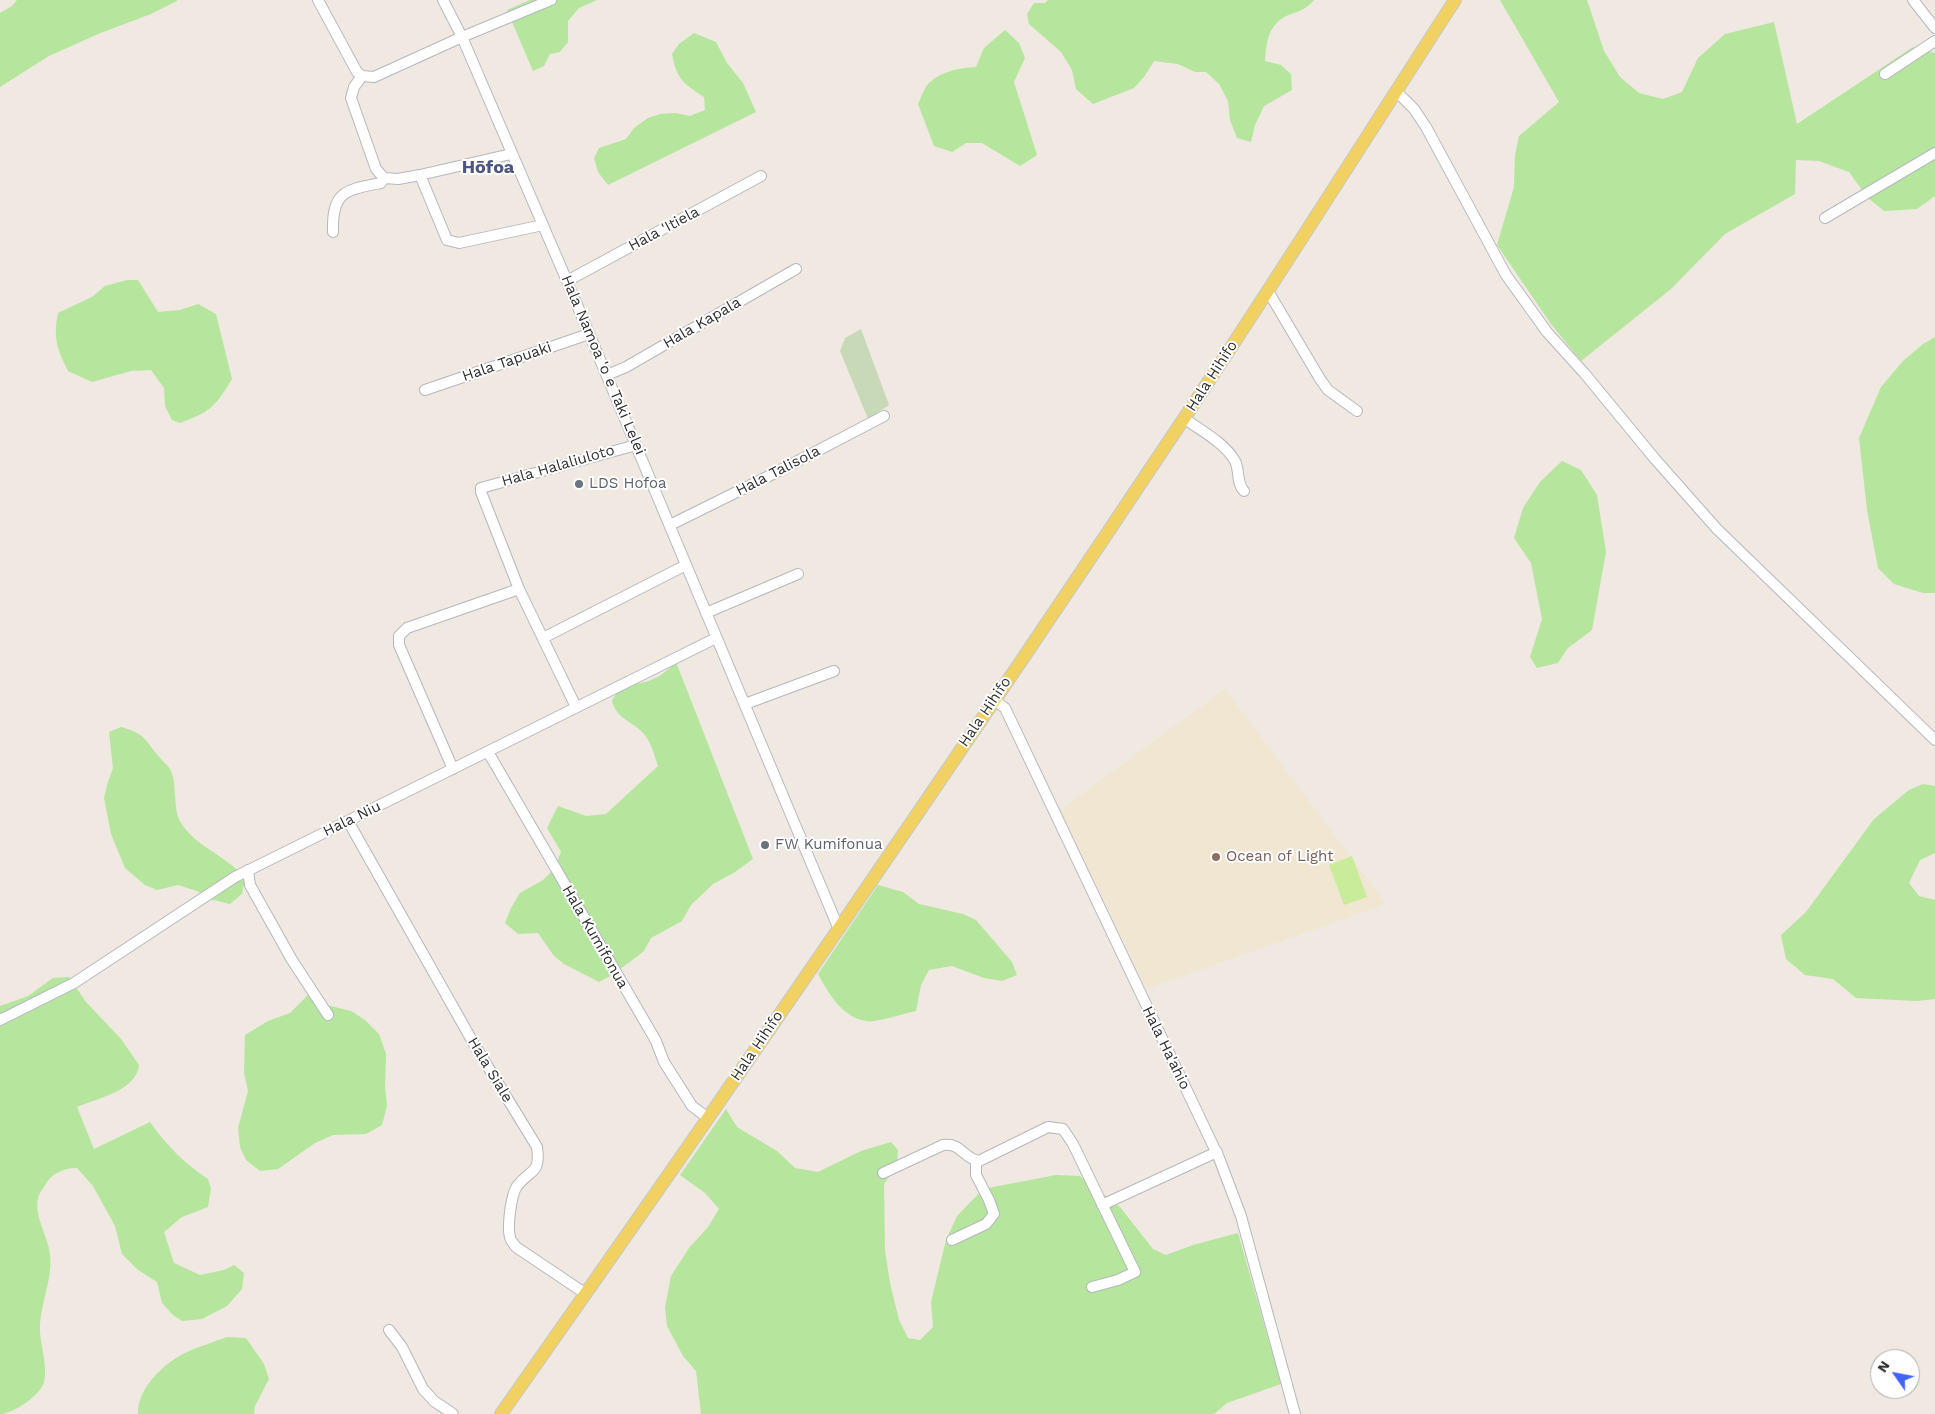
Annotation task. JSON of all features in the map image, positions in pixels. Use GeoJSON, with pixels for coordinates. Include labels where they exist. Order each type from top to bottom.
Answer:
{"type":"FeatureCollection","features":[{"type":"Feature","properties":{"kind":"main road","name":"Hala Hihifo"},"geometry":{"type":"LineString","coordinates":[[501,1414],[708,1118],[994,700],[1268,291],[1455,0]]}},
{"type":"Feature","properties":{"kind":"street"},"geometry":{"type":"LineString","coordinates":[[318,0],[357,72],[362,76],[374,77],[551,0]]}},
{"type":"Feature","properties":{"kind":"street","name":"Hala Namoa 'o e Taki Lelei"},"geometry":{"type":"LineString","coordinates":[[443,0],[462,38],[568,281],[838,927]]}},
{"type":"Feature","properties":{"kind":"street"},"geometry":{"type":"LineString","coordinates":[[1913,0],[1935,28]]}},
{"type":"Feature","properties":{"kind":"street"},"geometry":{"type":"LineString","coordinates":[[1885,74],[1935,41]]}},
{"type":"Feature","properties":{"kind":"street"},"geometry":{"type":"LineString","coordinates":[[362,76],[354,87],[352,98],[376,169],[384,178],[398,179],[420,175],[511,154]]}},
{"type":"Feature","properties":{"kind":"street"},"geometry":{"type":"LineString","coordinates":[[1396,91],[1414,109],[1426,127],[1506,275],[1547,332],[1655,459],[1718,529],[1935,740]]}},
{"type":"Feature","properties":{"kind":"street"},"geometry":{"type":"LineString","coordinates":[[1825,218],[1935,153]]}},
{"type":"Feature","properties":{"kind":"street"},"geometry":{"type":"LineString","coordinates":[[420,175],[447,240],[459,243],[543,225]]}},
{"type":"Feature","properties":{"kind":"street","name":"Hala 'Itiela"},"geometry":{"type":"LineString","coordinates":[[568,281],[761,176]]}},
{"type":"Feature","properties":{"kind":"street"},"geometry":{"type":"LineString","coordinates":[[333,232],[332,214],[338,199],[350,189],[381,183],[384,178]]}},
{"type":"Feature","properties":{"kind":"street","name":"Hala Kapala"},"geometry":{"type":"LineString","coordinates":[[607,375],[626,367],[796,269]]}},
{"type":"Feature","properties":{"kind":"street"},"geometry":{"type":"LineString","coordinates":[[1268,291],[1328,390],[1357,411]]}},
{"type":"Feature","properties":{"kind":"street","name":"Hala Tapuaki"},"geometry":{"type":"LineString","coordinates":[[425,390],[589,334]]}},
{"type":"Feature","properties":{"kind":"street","name":"Hala Talisola"},"geometry":{"type":"LineString","coordinates":[[670,525],[884,416]]}},
{"type":"Feature","properties":{"kind":"street"},"geometry":{"type":"LineString","coordinates":[[1184,418],[1229,452],[1236,464],[1240,486],[1244,491]]}},
{"type":"Feature","properties":{"kind":"street","name":"Hala Halaliuloto"},"geometry":{"type":"LineString","coordinates":[[519,589],[481,488],[636,445]]}},
{"type":"Feature","properties":{"kind":"street"},"geometry":{"type":"LineString","coordinates":[[542,638],[686,565]]}},
{"type":"Feature","properties":{"kind":"street"},"geometry":{"type":"LineString","coordinates":[[706,613],[798,574]]}},
{"type":"Feature","properties":{"kind":"street"},"geometry":{"type":"LineString","coordinates":[[453,769],[399,645],[399,636],[407,628],[519,589],[576,707]]}},
{"type":"Feature","properties":{"kind":"street","name":"Hala Niu"},"geometry":{"type":"LineString","coordinates":[[0,1020],[74,983],[248,870],[716,638]]}},
{"type":"Feature","properties":{"kind":"street"},"geometry":{"type":"LineString","coordinates":[[745,704],[834,671]]}},
{"type":"Feature","properties":{"kind":"street","name":"Hala Ha'ahio"},"geometry":{"type":"LineString","coordinates":[[994,700],[1005,708],[1216,1152],[1241,1216],[1295,1414]]}},
{"type":"Feature","properties":{"kind":"street","name":"Hala Kumifonua"},"geometry":{"type":"LineString","coordinates":[[488,752],[656,1040],[664,1062],[692,1106],[708,1118]]}},
{"type":"Feature","properties":{"kind":"street","name":"Hala Siale"},"geometry":{"type":"LineString","coordinates":[[348,821],[474,1044],[537,1147],[539,1161],[533,1173],[517,1186],[511,1200],[510,1237],[516,1247],[586,1294]]}},
{"type":"Feature","properties":{"kind":"street"},"geometry":{"type":"LineString","coordinates":[[248,870],[250,885],[292,960],[328,1015]]}},
{"type":"Feature","properties":{"kind":"street"},"geometry":{"type":"LineString","coordinates":[[883,1173],[943,1145],[951,1144],[959,1147],[972,1160],[976,1161],[1048,1127],[1063,1129],[1073,1144],[1135,1272],[1118,1280],[1092,1287]]}},
{"type":"Feature","properties":{"kind":"street"},"geometry":{"type":"LineString","coordinates":[[1102,1206],[1216,1152]]}},
{"type":"Feature","properties":{"kind":"street"},"geometry":{"type":"LineString","coordinates":[[952,1240],[986,1224],[994,1214],[990,1200],[976,1175],[976,1161]]}},
{"type":"Feature","properties":{"kind":"street"},"geometry":{"type":"LineString","coordinates":[[389,1330],[402,1347],[423,1389],[434,1401],[452,1414]]}},
{"type":"Feature","properties":{"kind":"shaded area","name":"Ocean of Light"},"geometry":{"type":"Polygon","coordinates":[[[1225,689],[1386,904],[1146,989],[1060,810],[1225,689]]]}},
{"type":"Feature","properties":{"kind":"green space"},"geometry":{"type":"Polygon","coordinates":[[[17,0],[177,1],[151,14],[98,34],[49,56],[0,87],[0,13],[12,6],[17,0]]]}},
{"type":"Feature","properties":{"kind":"green space"},"geometry":{"type":"Polygon","coordinates":[[[530,0],[597,0],[579,8],[568,21],[568,42],[560,52],[550,54],[544,66],[533,71],[507,10],[530,0]]]}},
{"type":"Feature","properties":{"kind":"green space"},"geometry":{"type":"Polygon","coordinates":[[[1048,0],[1314,0],[1300,11],[1280,20],[1272,29],[1265,61],[1281,65],[1291,74],[1292,90],[1264,106],[1255,125],[1251,142],[1237,138],[1230,120],[1228,101],[1219,84],[1206,72],[1195,72],[1178,64],[1154,61],[1134,88],[1093,104],[1076,89],[1072,70],[1061,52],[1029,24],[1027,14],[1034,3],[1045,3],[1048,0]]]}},
{"type":"Feature","properties":{"kind":"green space"},"geometry":{"type":"Polygon","coordinates":[[[1500,0],[1587,0],[1604,51],[1620,77],[1639,93],[1663,99],[1682,92],[1698,58],[1725,34],[1774,22],[1797,124],[1913,47],[1935,53],[1935,196],[1917,209],[1884,211],[1867,197],[1849,172],[1819,161],[1796,160],[1795,194],[1725,234],[1671,289],[1581,361],[1551,324],[1497,245],[1514,187],[1515,155],[1519,136],[1559,102],[1500,0]]]}},
{"type":"Feature","properties":{"kind":"green space"},"geometry":{"type":"Polygon","coordinates":[[[1005,30],[1019,43],[1025,58],[1014,82],[1037,155],[1020,166],[982,143],[966,143],[952,152],[934,146],[918,104],[929,83],[934,79],[951,71],[976,67],[984,48],[1005,30]]]}},
{"type":"Feature","properties":{"kind":"green space"},"geometry":{"type":"Polygon","coordinates":[[[694,33],[716,42],[727,63],[743,83],[756,112],[608,185],[598,172],[594,158],[599,148],[626,139],[634,128],[648,118],[660,114],[675,113],[690,116],[705,110],[704,97],[682,80],[676,70],[672,54],[679,44],[694,33]]]}},
{"type":"Feature","properties":{"kind":"green space"},"geometry":{"type":"Polygon","coordinates":[[[127,280],[138,280],[158,312],[180,310],[198,304],[216,314],[232,379],[221,396],[205,412],[180,423],[172,420],[165,406],[164,388],[151,370],[131,371],[92,382],[68,371],[57,343],[58,313],[92,297],[105,286],[127,280]]]}},
{"type":"Feature","properties":{"kind":"green space"},"geometry":{"type":"Polygon","coordinates":[[[861,329],[889,405],[868,419],[840,351],[845,338],[861,329]]]}},
{"type":"Feature","properties":{"kind":"green space"},"geometry":{"type":"Polygon","coordinates":[[[1935,337],[1935,593],[1923,593],[1894,584],[1878,568],[1867,510],[1859,438],[1881,387],[1903,361],[1923,344],[1935,337]]]}},
{"type":"Feature","properties":{"kind":"green space"},"geometry":{"type":"Polygon","coordinates":[[[1562,461],[1581,470],[1597,495],[1606,552],[1592,630],[1568,648],[1558,663],[1537,668],[1530,657],[1542,619],[1531,563],[1514,538],[1523,508],[1540,482],[1562,461]]]}},
{"type":"Feature","properties":{"kind":"green space"},"geometry":{"type":"Polygon","coordinates":[[[676,662],[753,859],[713,884],[691,905],[682,921],[651,938],[644,951],[614,974],[599,982],[564,964],[554,956],[538,933],[518,934],[505,923],[520,893],[543,880],[554,869],[561,852],[547,828],[558,806],[586,816],[606,814],[658,766],[647,738],[639,729],[618,713],[612,701],[619,690],[655,678],[676,662]]]}},
{"type":"Feature","properties":{"kind":"green space"},"geometry":{"type":"Polygon","coordinates":[[[121,727],[141,735],[170,769],[173,776],[177,812],[181,823],[187,831],[238,870],[245,878],[242,894],[230,904],[213,900],[197,891],[178,885],[157,890],[145,885],[125,868],[111,834],[104,798],[113,768],[109,732],[121,727]]]}},
{"type":"Feature","properties":{"kind":"green space"},"geometry":{"type":"Polygon","coordinates":[[[1923,784],[1935,786],[1935,853],[1920,860],[1909,883],[1919,896],[1935,900],[1935,999],[1917,1001],[1856,998],[1833,979],[1805,975],[1786,959],[1781,935],[1806,912],[1874,819],[1909,790],[1923,784]]]}},
{"type":"Feature","properties":{"kind":"green space"},"geometry":{"type":"Polygon","coordinates":[[[1352,856],[1367,897],[1344,905],[1329,865],[1352,856]]]}},
{"type":"Feature","properties":{"kind":"green space"},"geometry":{"type":"Polygon","coordinates":[[[878,885],[903,892],[919,904],[963,914],[976,920],[1012,962],[1017,975],[1002,981],[984,978],[952,966],[929,970],[921,985],[916,1011],[870,1021],[857,1019],[850,1015],[837,1004],[818,974],[878,885]]]}},
{"type":"Feature","properties":{"kind":"green space"},"geometry":{"type":"Polygon","coordinates":[[[69,977],[86,1002],[121,1039],[139,1065],[136,1074],[124,1087],[105,1097],[77,1107],[94,1149],[150,1122],[176,1153],[208,1179],[211,1188],[208,1207],[182,1217],[164,1232],[174,1263],[200,1275],[224,1270],[234,1265],[244,1273],[242,1289],[227,1306],[202,1319],[182,1321],[173,1315],[162,1303],[157,1282],[138,1270],[122,1254],[115,1226],[93,1186],[77,1168],[57,1173],[47,1182],[37,1202],[39,1217],[50,1254],[50,1274],[40,1322],[45,1380],[40,1390],[30,1399],[18,1408],[0,1414],[0,1006],[28,996],[53,978],[69,977]]]}},
{"type":"Feature","properties":{"kind":"green space"},"geometry":{"type":"Polygon","coordinates":[[[310,993],[327,1005],[351,1011],[365,1020],[379,1034],[386,1054],[385,1087],[387,1106],[382,1125],[366,1134],[333,1135],[315,1143],[278,1169],[260,1171],[246,1160],[240,1147],[238,1128],[248,1091],[244,1073],[245,1035],[268,1021],[290,1013],[310,993]]]}},
{"type":"Feature","properties":{"kind":"green space"},"geometry":{"type":"Polygon","coordinates":[[[726,1109],[737,1127],[777,1151],[795,1168],[818,1172],[861,1151],[891,1142],[898,1150],[897,1165],[884,1184],[885,1251],[899,1320],[908,1338],[920,1340],[933,1327],[931,1302],[946,1240],[957,1216],[983,1189],[1056,1175],[1080,1176],[1120,1207],[1153,1249],[1166,1255],[1193,1245],[1238,1233],[1281,1384],[1227,1403],[1214,1414],[701,1414],[696,1371],[683,1356],[667,1326],[665,1308],[671,1276],[689,1248],[708,1227],[719,1209],[705,1193],[680,1175],[726,1109]]]}},
{"type":"Feature","properties":{"kind":"green space"},"geometry":{"type":"Polygon","coordinates":[[[227,1337],[246,1338],[264,1364],[269,1379],[255,1406],[254,1414],[138,1414],[139,1404],[147,1386],[170,1362],[187,1352],[227,1337]]]}},
{"type":"Feature","properties":{"kind":"place","name":"LDS Hofoa"},"geometry":{"type":"Point","coordinates":[579,484]}},
{"type":"Feature","properties":{"kind":"place","name":"FW Kumifonua"},"geometry":{"type":"Point","coordinates":[765,845]}},
{"type":"Feature","properties":{"kind":"place","name":"Ocean of Light"},"geometry":{"type":"Point","coordinates":[1216,857]}},
{"type":"Feature","properties":{"kind":"district","name":"Hōfoa"},"geometry":{"type":"Point","coordinates":[488,168]}}]}
